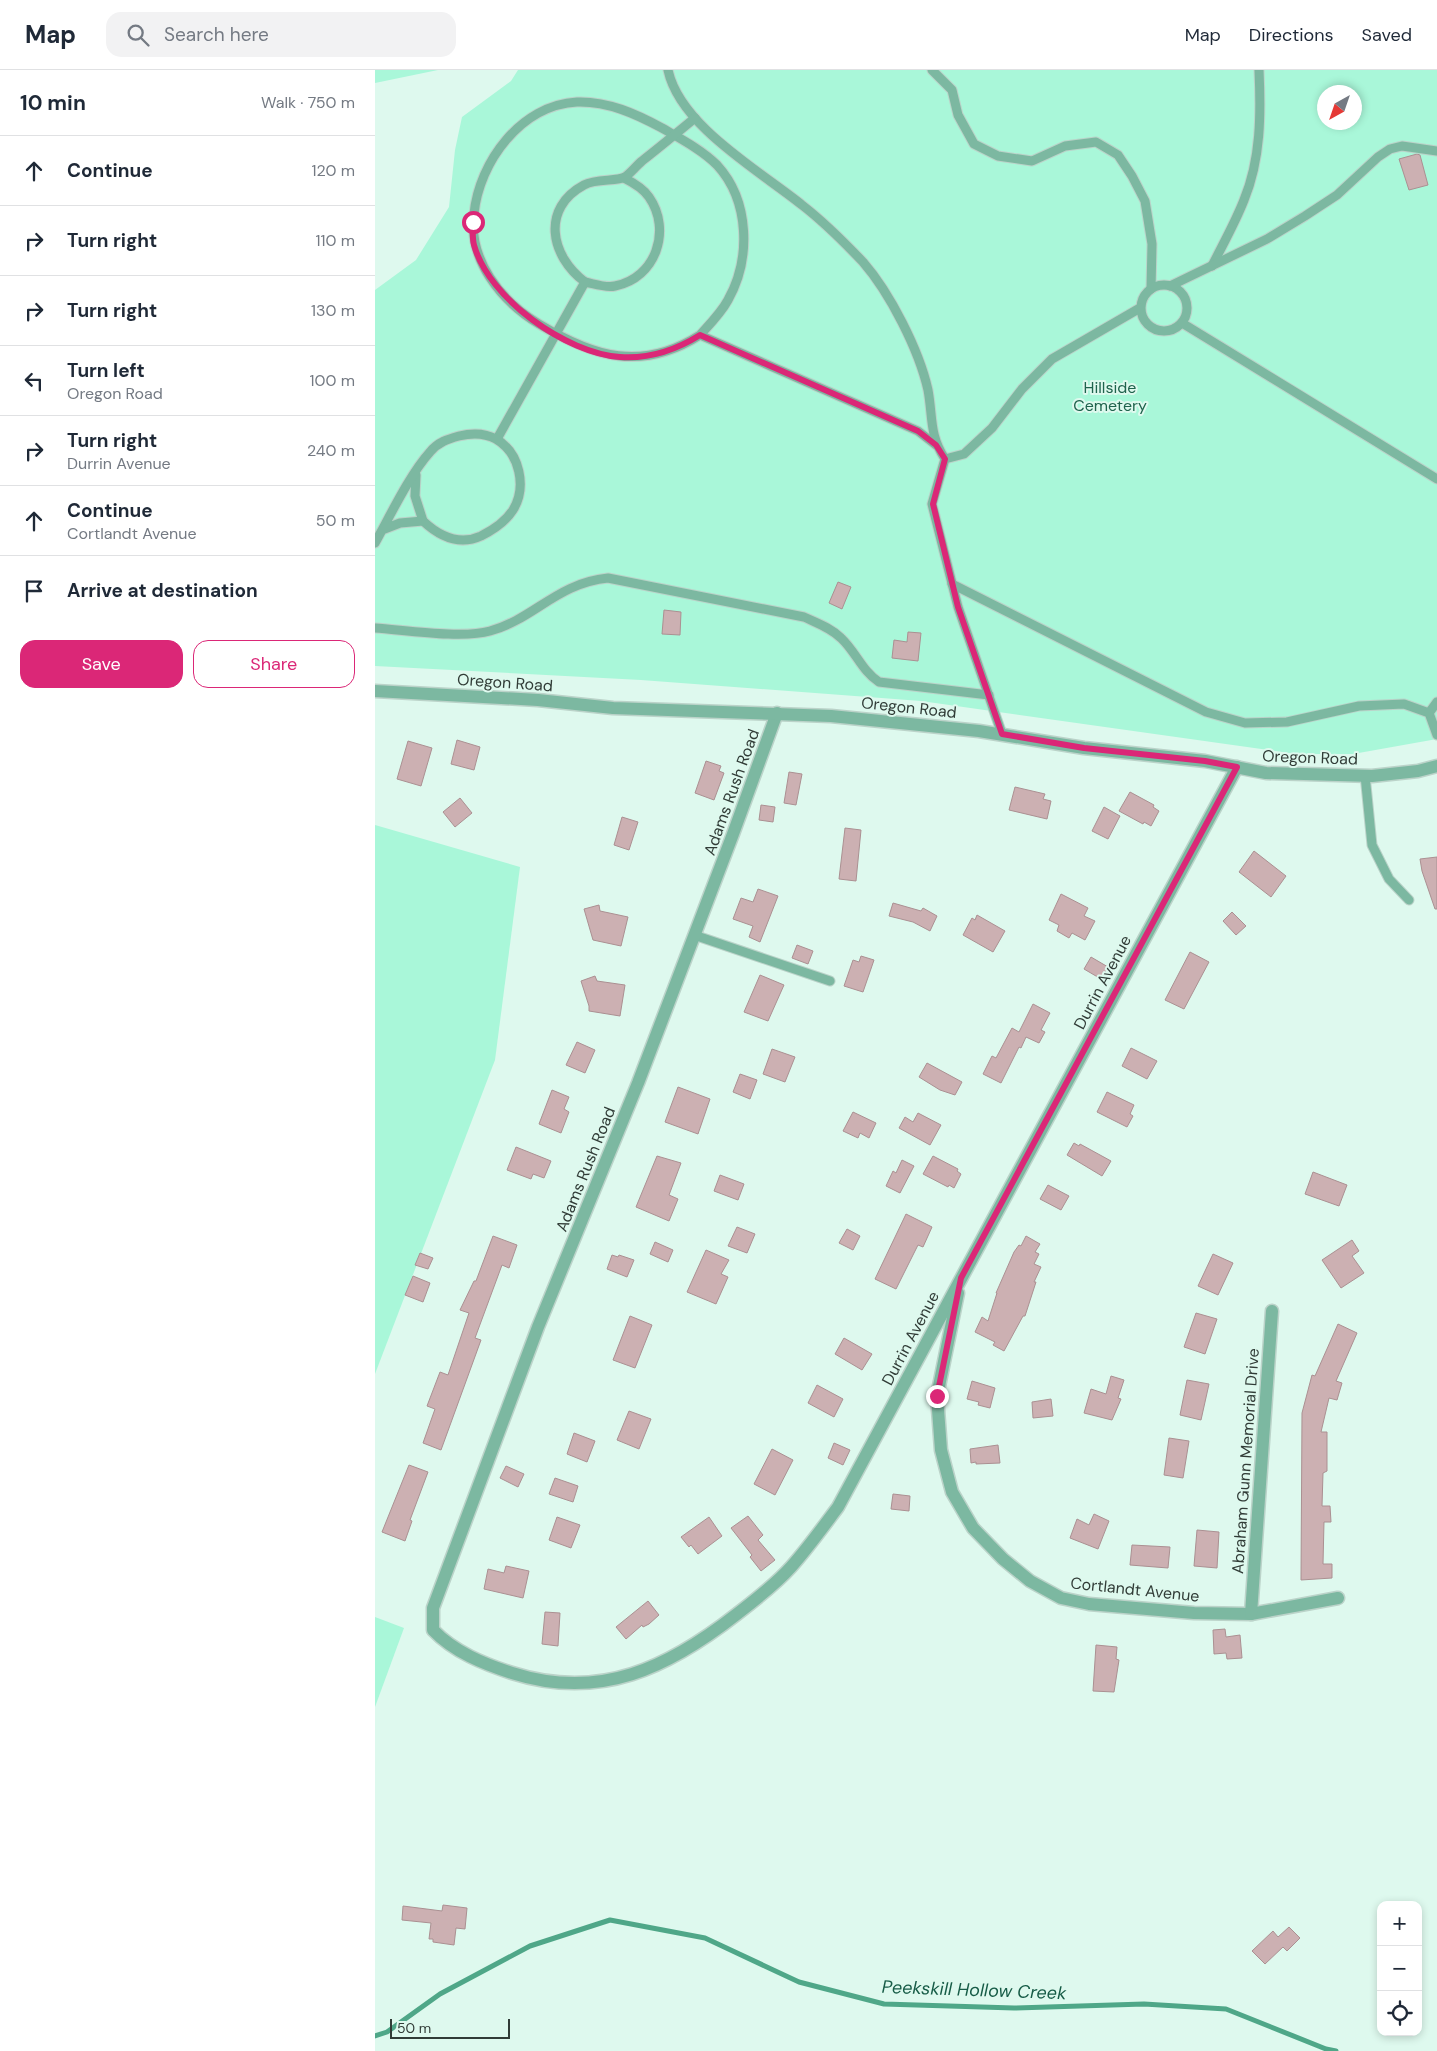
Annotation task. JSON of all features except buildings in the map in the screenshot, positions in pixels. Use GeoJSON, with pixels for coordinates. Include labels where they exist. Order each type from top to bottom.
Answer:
{"type":"FeatureCollection","features":[{"type":"Feature","properties":{"kind":"street","name":"Oregon Road"},"geometry":{"type":"LineString","coordinates":[[375,691],[538,700],[613,708],[831,716],[1002,734],[1084,748],[1205,761],[1266,773],[1365,775],[1417,772],[1437,766]]}},
{"type":"Feature","properties":{"kind":"street","name":"Adams Rush Road"},"geometry":{"type":"LineString","coordinates":[[439,1637],[433,1630],[433,1608],[538,1327],[638,1084],[777,713]]}},
{"type":"Feature","properties":{"kind":"street","name":"Durrin Avenue"},"geometry":{"type":"LineString","coordinates":[[439,1637],[447,1644],[492,1666],[535,1680],[566,1684],[600,1682],[637,1674],[670,1659],[716,1631],[791,1568],[839,1507],[1237,767]]}},
{"type":"Feature","properties":{"kind":"street","name":"Cortlandt Avenue"},"geometry":{"type":"LineString","coordinates":[[961,1278],[937,1396],[941,1450],[952,1492],[973,1528],[1003,1559],[1030,1582],[1061,1598],[1089,1604],[1185,1612],[1251,1614],[1338,1598]]}},
{"type":"Feature","properties":{"kind":"street","name":"Abraham Gunn Memorial Drive"},"geometry":{"type":"LineString","coordinates":[[1251,1614],[1272,1311]]}},
{"type":"Feature","properties":{"kind":"lane"},"geometry":{"type":"LineString","coordinates":[[668,70],[684,104],[707,132],[803,205],[834,232],[864,264],[887,298],[919,358],[928,390],[936,445]]}},
{"type":"Feature","properties":{"kind":"lane"},"geometry":{"type":"LineString","coordinates":[[933,70],[952,90],[958,115],[974,144],[998,156],[1032,161],[1065,146],[1096,142],[1118,155],[1145,201],[1152,244],[1151,289]]}},
{"type":"Feature","properties":{"kind":"lane"},"geometry":{"type":"LineString","coordinates":[[1211,266],[1245,199],[1255,166],[1259,128],[1259,70]]}},
{"type":"Feature","properties":{"kind":"lane"},"geometry":{"type":"LineString","coordinates":[[576,102],[599,103],[622,109],[647,120],[699,151],[717,166],[733,187],[742,210],[744,235],[742,256],[737,280],[728,300],[716,318],[700,335],[682,347],[644,357],[620,357],[599,353],[555,334],[533,320],[505,296],[485,270],[474,245],[473,222],[475,200],[483,175],[495,154],[509,136],[528,120],[555,106],[576,102]]}},
{"type":"Feature","properties":{"kind":"lane"},"geometry":{"type":"LineString","coordinates":[[624,178],[695,118]]}},
{"type":"Feature","properties":{"kind":"lane"},"geometry":{"type":"LineString","coordinates":[[1170,286],[1267,239],[1305,216],[1337,195],[1390,149],[1402,146],[1437,151]]}},
{"type":"Feature","properties":{"kind":"lane"},"geometry":{"type":"LineString","coordinates":[[624,178],[635,184],[648,196],[655,210],[660,239],[656,254],[647,267],[626,283],[613,287],[585,282],[568,267],[558,248],[554,224],[558,212],[565,200],[584,184],[594,180],[624,178]]}},
{"type":"Feature","properties":{"kind":"lane"},"geometry":{"type":"LineString","coordinates":[[497,439],[585,282]]}},
{"type":"Feature","properties":{"kind":"lane"},"geometry":{"type":"LineString","coordinates":[[1164,285],[1170,286],[1177,289],[1186,301],[1186,316],[1182,322],[1170,330],[1156,330],[1145,322],[1141,308],[1145,294],[1151,289],[1164,285]]}},
{"type":"Feature","properties":{"kind":"lane"},"geometry":{"type":"LineString","coordinates":[[945,459],[964,454],[992,428],[1022,389],[1052,359],[1141,308]]}},
{"type":"Feature","properties":{"kind":"lane"},"geometry":{"type":"LineString","coordinates":[[1182,322],[1437,479]]}},
{"type":"Feature","properties":{"kind":"lane"},"geometry":{"type":"LineString","coordinates":[[700,335],[918,431],[936,445],[945,459],[933,504],[958,607],[1002,734]]}},
{"type":"Feature","properties":{"kind":"lane"},"geometry":{"type":"LineString","coordinates":[[375,543],[417,470],[430,451],[445,440],[479,434],[497,439],[510,451],[519,469],[521,484],[519,496],[513,510],[490,531],[478,537],[463,540],[445,538],[433,531],[423,521],[415,496],[417,470]]}},
{"type":"Feature","properties":{"kind":"lane"},"geometry":{"type":"LineString","coordinates":[[382,530],[400,523],[423,521]]}},
{"type":"Feature","properties":{"kind":"lane"},"geometry":{"type":"LineString","coordinates":[[375,628],[460,634],[490,631],[507,624],[579,583],[608,578],[804,617],[825,626],[842,638],[869,675],[879,682],[989,695]]}},
{"type":"Feature","properties":{"kind":"lane"},"geometry":{"type":"LineString","coordinates":[[952,584],[1206,712],[1245,723],[1287,722],[1359,706],[1404,704],[1429,713]]}},
{"type":"Feature","properties":{"kind":"lane"},"geometry":{"type":"LineString","coordinates":[[1429,713],[1437,702]]}},
{"type":"Feature","properties":{"kind":"lane"},"geometry":{"type":"LineString","coordinates":[[1429,713],[1437,735]]}},
{"type":"Feature","properties":{"kind":"lane"},"geometry":{"type":"LineString","coordinates":[[1365,775],[1372,845],[1389,879],[1409,900]]}},
{"type":"Feature","properties":{"kind":"lane"},"geometry":{"type":"LineString","coordinates":[[694,935],[831,981]]}},
{"type":"Feature","properties":{"kind":"green space"},"geometry":{"type":"Polygon","coordinates":[[[375,70],[438,70],[375,83],[375,70]]]}},
{"type":"Feature","properties":{"kind":"green space","name":"Hillside Cemetery"},"geometry":{"type":"Polygon","coordinates":[[[518,70],[1437,70],[1437,739],[1353,754],[1296,754],[921,701],[641,680],[375,666],[375,290],[416,260],[449,207],[455,150],[462,117],[511,81],[518,70]]]}},
{"type":"Feature","properties":{"kind":"green space"},"geometry":{"type":"Polygon","coordinates":[[[375,825],[520,867],[495,1060],[375,1374],[375,825]]]}},
{"type":"Feature","properties":{"kind":"green space"},"geometry":{"type":"Polygon","coordinates":[[[375,1617],[404,1628],[375,1707],[375,1617]]]}},
{"type":"Feature","properties":{"kind":"waterway","name":"Peekskill Hollow Creek"},"geometry":{"type":"LineString","coordinates":[[375,2036],[387,2032],[440,1994],[530,1946],[610,1920],[705,1938],[799,1982],[884,2004],[1014,2008],[1144,2004],[1226,2009],[1326,2049],[1336,2051]]}},
{"type":"Feature","properties":{"kind":"route"},"geometry":{"type":"LineString","coordinates":[[473,222],[474,245],[485,270],[505,296],[533,320],[575,344],[599,353],[620,357],[644,357],[682,347],[700,335],[918,431],[936,445],[945,459],[933,504],[958,607],[1002,734],[1084,748],[1205,761],[1237,767],[961,1278],[937,1396]]}}]}
